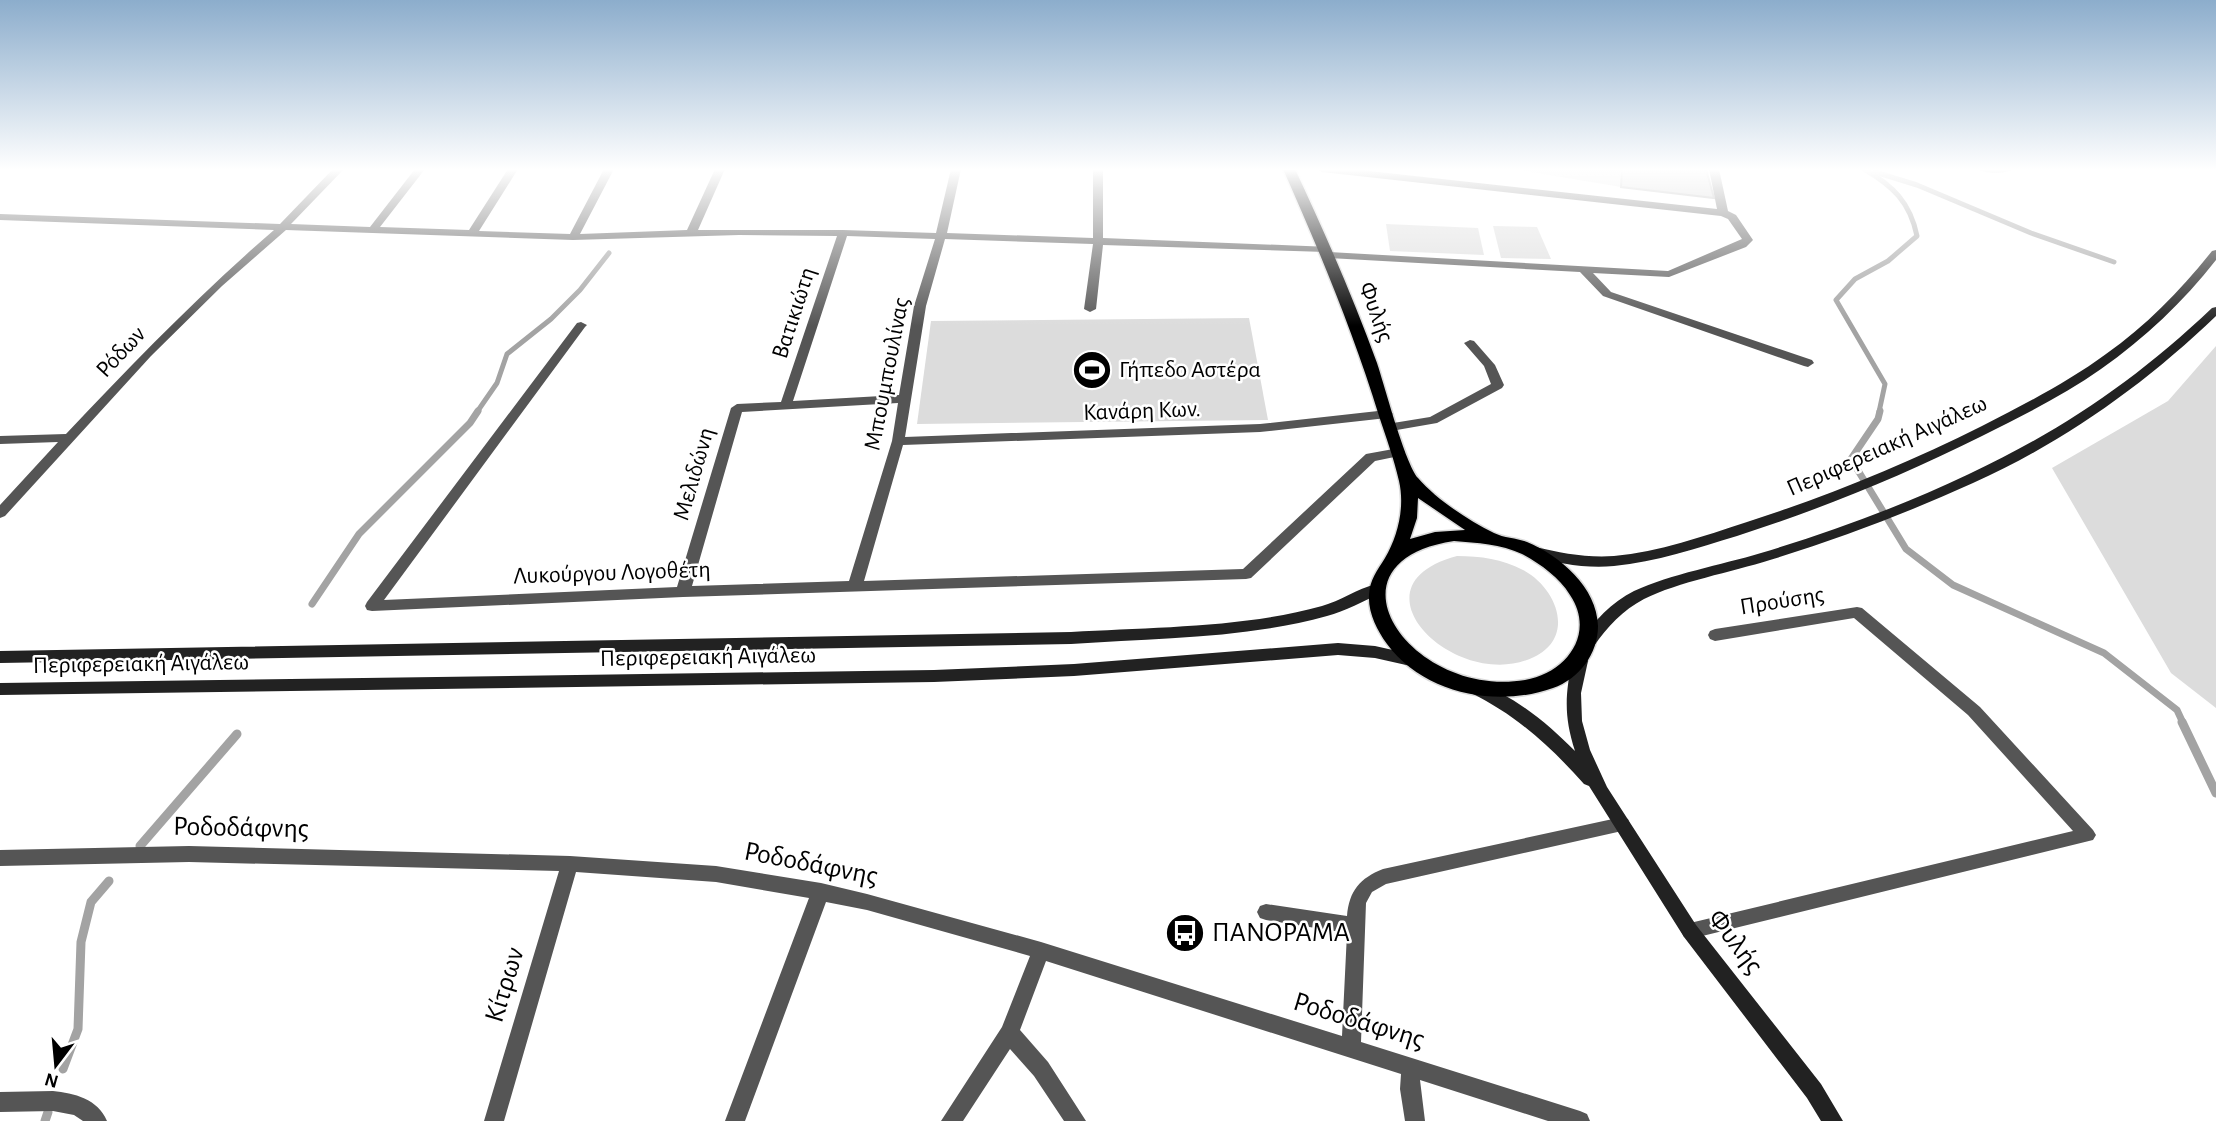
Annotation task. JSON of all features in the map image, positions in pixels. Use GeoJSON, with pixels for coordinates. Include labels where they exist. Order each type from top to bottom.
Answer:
{"type":"FeatureCollection","features":[{"type":"Feature","properties":{"kind":"main road","name":"Φυλής"},"geometry":{"type":"LineString","coordinates":[[1313,221],[1327,252],[1389,421],[1406,475],[1410,511],[1404,534],[1393,557]]}},
{"type":"Feature","properties":{"kind":"main road","name":"Περιφερειακή Αιγάλεω"},"geometry":{"type":"LineString","coordinates":[[1525,549],[1578,561],[1611,561],[1686,546],[1776,518],[1857,488],[1996,424],[2060,390],[2111,356],[2196,280],[2216,253]]}},
{"type":"Feature","properties":{"kind":"main road"},"geometry":{"type":"LineString","coordinates":[[1589,642],[1589,616],[1577,590],[1555,567],[1525,549],[1492,538],[1454,535],[1419,541],[1393,557],[1382,572],[1376,589],[1379,614],[1392,638],[1415,661],[1441,676],[1470,686],[1503,691],[1535,687],[1561,677],[1580,661],[1602,623],[1619,606],[1652,590],[1805,544],[1890,513],[1966,480],[2096,410],[2149,372],[2216,310]]}},
{"type":"Feature","properties":{"kind":"main road","name":"Φυλής"},"geometry":{"type":"LineString","coordinates":[[1406,475],[1421,494],[1440,509],[1492,538]]}},
{"type":"Feature","properties":{"kind":"main road","name":"Περιφερειακή Αιγάλεω"},"geometry":{"type":"LineString","coordinates":[[0,657],[1071,638],[1223,628],[1282,620],[1326,611],[1376,589]]}},
{"type":"Feature","properties":{"kind":"main road","name":"Περιφερειακή Αιγάλεω"},"geometry":{"type":"LineString","coordinates":[[0,689],[934,676],[1088,669],[1338,649],[1375,652],[1415,661]]}},
{"type":"Feature","properties":{"kind":"main road","name":"Φυλής"},"geometry":{"type":"LineString","coordinates":[[1580,661],[1573,693],[1574,721],[1582,750],[1600,790],[1690,931],[1814,1091],[1833,1121]]}},
{"type":"Feature","properties":{"kind":"main road","name":"Φυλής"},"geometry":{"type":"LineString","coordinates":[[1470,686],[1507,703],[1540,726],[1600,790]]}},
{"type":"Feature","properties":{"kind":"street"},"geometry":{"type":"LineString","coordinates":[[111,221],[573,237],[691,233],[941,235],[1327,252],[1669,274],[1748,240],[1735,221]]}},
{"type":"Feature","properties":{"kind":"street","name":"Ρόδων"},"geometry":{"type":"LineString","coordinates":[[0,513],[197,304],[288,221]]}},
{"type":"Feature","properties":{"kind":"street"},"geometry":{"type":"LineString","coordinates":[[373,230],[380,221]]}},
{"type":"Feature","properties":{"kind":"street"},"geometry":{"type":"LineString","coordinates":[[472,234],[480,221]]}},
{"type":"Feature","properties":{"kind":"street"},"geometry":{"type":"LineString","coordinates":[[573,237],[581,221]]}},
{"type":"Feature","properties":{"kind":"street"},"geometry":{"type":"LineString","coordinates":[[691,233],[696,221]]}},
{"type":"Feature","properties":{"kind":"street","name":"Μπουμπουλίνας"},"geometry":{"type":"LineString","coordinates":[[855,586],[898,441],[920,306],[944,221]]}},
{"type":"Feature","properties":{"kind":"street"},"geometry":{"type":"LineString","coordinates":[[1090,309],[1098,221]]}},
{"type":"Feature","properties":{"kind":"street","name":"Βατικιώτη"},"geometry":{"type":"LineString","coordinates":[[785,407],[843,233]]}},
{"type":"Feature","properties":{"kind":"street"},"geometry":{"type":"LineString","coordinates":[[1582,268],[1607,294],[1808,363]]}},
{"type":"Feature","properties":{"kind":"street","name":"Λυκούργου Λογοθέτη"},"geometry":{"type":"LineString","coordinates":[[581,325],[372,606],[683,592],[1246,574],[1371,457],[1399,452]]}},
{"type":"Feature","properties":{"kind":"street","name":"Κανάρη Κων."},"geometry":{"type":"LineString","coordinates":[[898,441],[1433,420],[1498,384],[1489,365],[1470,343]]}},
{"type":"Feature","properties":{"kind":"street"},"geometry":{"type":"LineString","coordinates":[[785,407],[905,399]]}},
{"type":"Feature","properties":{"kind":"street","name":"Μελιδώνη"},"geometry":{"type":"LineString","coordinates":[[683,592],[737,408],[785,407]]}},
{"type":"Feature","properties":{"kind":"street"},"geometry":{"type":"LineString","coordinates":[[0,440],[69,438]]}},
{"type":"Feature","properties":{"kind":"street","name":"Προύσης"},"geometry":{"type":"LineString","coordinates":[[1690,931],[2087,835],[1974,711],[1857,612],[1715,635]]}},
{"type":"Feature","properties":{"kind":"street"},"geometry":{"type":"LineString","coordinates":[[1351,1048],[1357,902],[1366,886],[1383,877],[1622,824]]}},
{"type":"Feature","properties":{"kind":"street","name":"Ροδοδάφνης"},"geometry":{"type":"LineString","coordinates":[[0,858],[189,854],[570,864],[716,874],[821,891],[909,912],[1041,951],[1580,1121]]}},
{"type":"Feature","properties":{"kind":"street","name":"Κίτρων"},"geometry":{"type":"LineString","coordinates":[[494,1121],[570,864]]}},
{"type":"Feature","properties":{"kind":"street"},"geometry":{"type":"LineString","coordinates":[[735,1121],[821,891]]}},
{"type":"Feature","properties":{"kind":"street"},"geometry":{"type":"LineString","coordinates":[[1266,912],[1355,926]]}},
{"type":"Feature","properties":{"kind":"street"},"geometry":{"type":"LineString","coordinates":[[951,1121],[1009,1032],[1041,951]]}},
{"type":"Feature","properties":{"kind":"street"},"geometry":{"type":"LineString","coordinates":[[1009,1032],[1041,1069],[1076,1121]]}},
{"type":"Feature","properties":{"kind":"street"},"geometry":{"type":"LineString","coordinates":[[1411,1067],[1410,1088],[1415,1121]]}},
{"type":"Feature","properties":{"kind":"street"},"geometry":{"type":"LineString","coordinates":[[0,1102],[66,1102],[91,1111],[97,1121]]}},
{"type":"Feature","properties":{"kind":"shaded area"},"geometry":{"type":"Polygon","coordinates":[[[1386,224],[1478,228],[1484,255],[1390,251],[1386,224]]]}},
{"type":"Feature","properties":{"kind":"shaded area"},"geometry":{"type":"Polygon","coordinates":[[[1493,226],[1537,227],[1551,259],[1501,258],[1493,226]]]}},
{"type":"Feature","properties":{"kind":"shaded area","name":"Γήπεδο Αστέρα"},"geometry":{"type":"Polygon","coordinates":[[[1249,318],[1268,420],[917,424],[931,321],[1249,318]]]}},
{"type":"Feature","properties":{"kind":"shaded area"},"geometry":{"type":"Polygon","coordinates":[[[2216,346],[2216,708],[2171,673],[2052,468],[2168,401],[2216,346]]]}},
{"type":"Feature","properties":{"kind":"shaded area"},"geometry":{"type":"Polygon","coordinates":[[[1457,556],[1483,558],[1515,566],[1535,578],[1545,588],[1557,613],[1558,625],[1555,638],[1547,648],[1534,657],[1504,665],[1474,661],[1446,649],[1425,632],[1412,611],[1411,590],[1425,570],[1457,556]]]}},
{"type":"Feature","properties":{"kind":"waterway"},"geometry":{"type":"LineString","coordinates":[[1879,412],[1885,384],[1836,300],[1855,279],[1888,261],[1917,236],[1913,221]]}},
{"type":"Feature","properties":{"kind":"waterway"},"geometry":{"type":"LineString","coordinates":[[2003,221],[2114,262]]}},
{"type":"Feature","properties":{"kind":"waterway"},"geometry":{"type":"LineString","coordinates":[[477,412],[497,383],[507,354],[551,319],[580,290],[609,253]]}},
{"type":"Feature","properties":{"kind":"waterway"},"geometry":{"type":"LineString","coordinates":[[312,604],[359,534],[470,423],[478,411]]}},
{"type":"Feature","properties":{"kind":"waterway"},"geometry":{"type":"LineString","coordinates":[[1880,411],[1878,419],[1851,459],[1906,549],[1953,585],[2104,653],[2177,710],[2183,723]]}},
{"type":"Feature","properties":{"kind":"waterway"},"geometry":{"type":"LineString","coordinates":[[2182,722],[2216,793]]}},
{"type":"Feature","properties":{"kind":"waterway"},"geometry":{"type":"LineString","coordinates":[[140,846],[237,734]]}},
{"type":"Feature","properties":{"kind":"waterway"},"geometry":{"type":"LineString","coordinates":[[63,1069],[78,1029],[81,942],[91,902],[109,881]]}},
{"type":"Feature","properties":{"kind":"waterway"},"geometry":{"type":"LineString","coordinates":[[45,1121],[48,1112]]}},
{"type":"Feature","properties":{"kind":"place","name":"Γήπεδο Αστέρα"},"geometry":{"type":"Point","coordinates":[1092,370]}},
{"type":"Feature","properties":{"kind":"place","name":"ΠΑΝΟΡΑΜΑ"},"geometry":{"type":"Point","coordinates":[1185,933]}}]}
